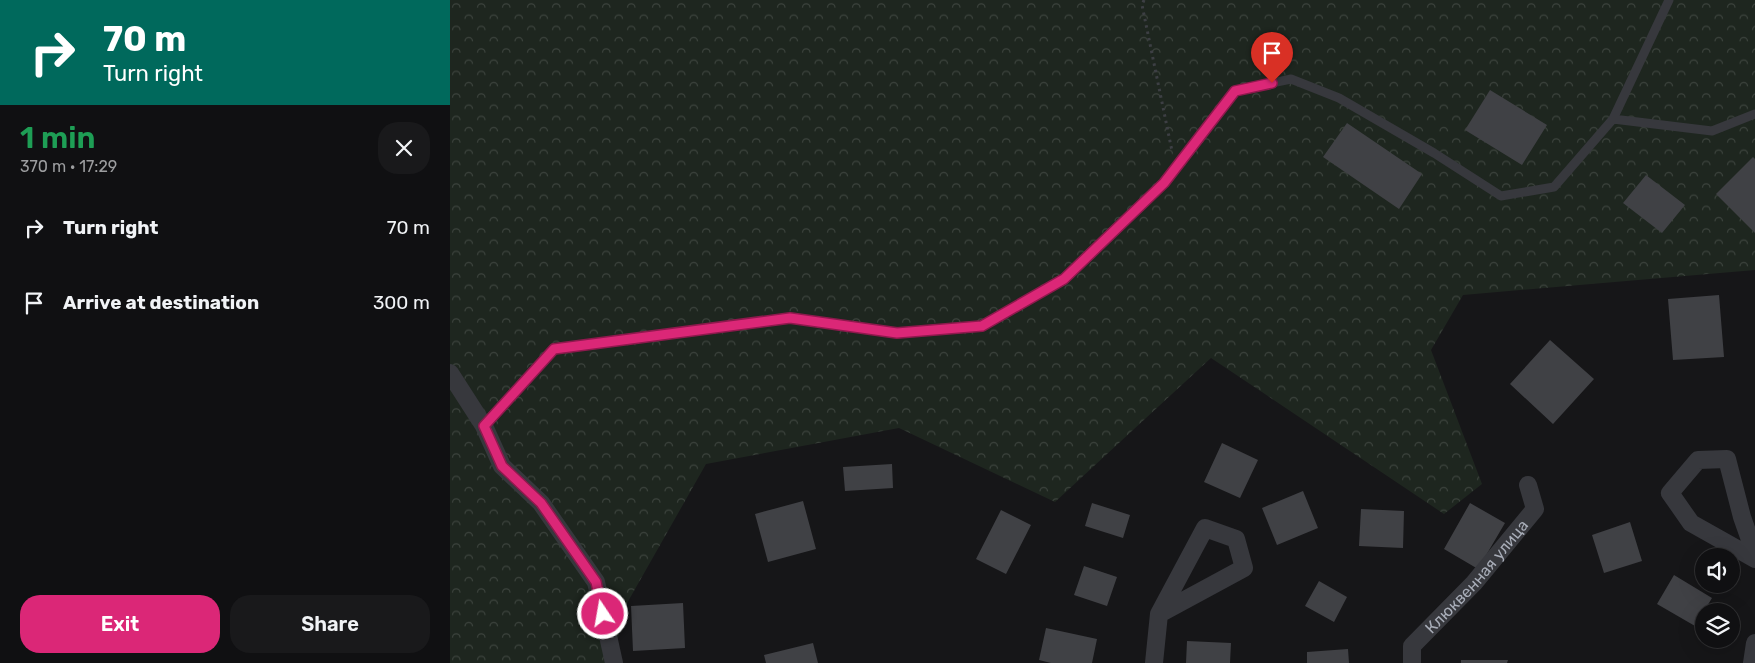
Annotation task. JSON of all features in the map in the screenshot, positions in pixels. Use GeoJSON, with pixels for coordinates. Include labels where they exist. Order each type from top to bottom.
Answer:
{"type":"FeatureCollection","features":[{"type":"Feature","properties":{"kind":"street"},"geometry":{"type":"LineString","coordinates":[[450,373],[484,426],[502,466],[541,503],[596,582],[614,663]]}},
{"type":"Feature","properties":{"kind":"street"},"geometry":{"type":"LineString","coordinates":[[1755,554],[1742,517],[1727,459],[1698,460],[1670,493],[1692,523],[1755,559]]}},
{"type":"Feature","properties":{"kind":"street","name":"Клюквенная улица"},"geometry":{"type":"LineString","coordinates":[[1412,663],[1412,646],[1474,583],[1534,509],[1528,485]]}},
{"type":"Feature","properties":{"kind":"street"},"geometry":{"type":"LineString","coordinates":[[1154,663],[1159,614],[1205,528],[1236,539],[1244,568],[1159,614]]}},
{"type":"Feature","properties":{"kind":"street"},"geometry":{"type":"LineString","coordinates":[[1752,663],[1755,643]]}},
{"type":"Feature","properties":{"kind":"lane"},"geometry":{"type":"LineString","coordinates":[[484,426],[554,349],[790,318],[897,333],[982,326],[1064,279],[1164,183],[1235,91],[1291,79],[1339,98],[1434,153],[1502,196],[1554,187],[1613,119],[1669,0]]}},
{"type":"Feature","properties":{"kind":"lane"},"geometry":{"type":"LineString","coordinates":[[1613,119],[1712,131],[1755,114]]}},
{"type":"Feature","properties":{"kind":"path"},"geometry":{"type":"LineString","coordinates":[[1144,0],[1142,5],[1176,168]]}},
{"type":"Feature","properties":{"kind":"green space"},"geometry":{"type":"Polygon","coordinates":[[[450,0],[1755,0],[1755,270],[1463,295],[1431,350],[1482,484],[1444,514],[1211,358],[1055,502],[899,428],[706,464],[626,605],[612,663],[450,663],[450,0]]]}},
{"type":"Feature","properties":{"kind":"building"},"geometry":{"type":"Polygon","coordinates":[[[1490,90],[1547,125],[1522,165],[1465,130],[1490,90]]]}},
{"type":"Feature","properties":{"kind":"building"},"geometry":{"type":"Polygon","coordinates":[[[1347,123],[1422,174],[1399,209],[1323,157],[1347,123]]]}},
{"type":"Feature","properties":{"kind":"building"},"geometry":{"type":"Polygon","coordinates":[[[1753,157],[1755,159],[1755,233],[1716,194],[1753,157]]]}},
{"type":"Feature","properties":{"kind":"building"},"geometry":{"type":"Polygon","coordinates":[[[1646,175],[1685,205],[1662,233],[1623,203],[1646,175]]]}},
{"type":"Feature","properties":{"kind":"building"},"geometry":{"type":"Polygon","coordinates":[[[1719,295],[1724,357],[1673,360],[1668,299],[1719,295]]]}},
{"type":"Feature","properties":{"kind":"building"},"geometry":{"type":"Polygon","coordinates":[[[1550,340],[1594,379],[1553,424],[1510,384],[1550,340]]]}},
{"type":"Feature","properties":{"kind":"building"},"geometry":{"type":"Polygon","coordinates":[[[1222,443],[1258,460],[1240,498],[1204,482],[1222,443]]]}},
{"type":"Feature","properties":{"kind":"building"},"geometry":{"type":"Polygon","coordinates":[[[892,464],[893,488],[845,491],[843,467],[892,464]]]}},
{"type":"Feature","properties":{"kind":"building"},"geometry":{"type":"Polygon","coordinates":[[[1303,491],[1318,528],[1277,545],[1262,508],[1303,491]]]}},
{"type":"Feature","properties":{"kind":"building"},"geometry":{"type":"Polygon","coordinates":[[[803,501],[816,549],[768,562],[755,514],[803,501]]]}},
{"type":"Feature","properties":{"kind":"building"},"geometry":{"type":"Polygon","coordinates":[[[1092,503],[1130,515],[1123,538],[1085,526],[1092,503]]]}},
{"type":"Feature","properties":{"kind":"building"},"geometry":{"type":"Polygon","coordinates":[[[1470,503],[1505,523],[1478,569],[1444,549],[1470,503]]]}},
{"type":"Feature","properties":{"kind":"building"},"geometry":{"type":"Polygon","coordinates":[[[1361,509],[1404,511],[1403,548],[1359,546],[1361,509]]]}},
{"type":"Feature","properties":{"kind":"building"},"geometry":{"type":"Polygon","coordinates":[[[1001,510],[1031,525],[1006,574],[976,559],[1001,510]]]}},
{"type":"Feature","properties":{"kind":"building"},"geometry":{"type":"Polygon","coordinates":[[[1630,522],[1642,561],[1604,573],[1592,535],[1630,522]]]}},
{"type":"Feature","properties":{"kind":"building"},"geometry":{"type":"Polygon","coordinates":[[[1084,566],[1117,577],[1107,606],[1074,595],[1084,566]]]}},
{"type":"Feature","properties":{"kind":"building"},"geometry":{"type":"Polygon","coordinates":[[[1674,575],[1695,588],[1695,593],[1704,593],[1712,598],[1709,603],[1695,603],[1695,626],[1657,604],[1674,575]]]}},
{"type":"Feature","properties":{"kind":"building"},"geometry":{"type":"Polygon","coordinates":[[[1319,581],[1347,597],[1334,622],[1305,606],[1319,581]]]}},
{"type":"Feature","properties":{"kind":"building"},"geometry":{"type":"Polygon","coordinates":[[[683,603],[685,648],[633,651],[631,606],[683,603]]]}},
{"type":"Feature","properties":{"kind":"building"},"geometry":{"type":"Polygon","coordinates":[[[1046,628],[1097,639],[1092,663],[1051,663],[1039,660],[1046,628]]]}},
{"type":"Feature","properties":{"kind":"building"},"geometry":{"type":"Polygon","coordinates":[[[1187,641],[1231,643],[1230,663],[1186,663],[1187,641]]]}},
{"type":"Feature","properties":{"kind":"building"},"geometry":{"type":"Polygon","coordinates":[[[813,643],[818,663],[766,663],[764,655],[813,643]]]}},
{"type":"Feature","properties":{"kind":"building"},"geometry":{"type":"Polygon","coordinates":[[[1348,649],[1349,663],[1307,663],[1307,652],[1348,649]]]}},
{"type":"Feature","properties":{"kind":"building"},"geometry":{"type":"Polygon","coordinates":[[[1461,660],[1508,660],[1507,663],[1461,663],[1461,660]]]}},
{"type":"Feature","properties":{"kind":"route"},"geometry":{"type":"LineString","coordinates":[[603,614],[596,582],[541,503],[502,466],[484,426],[554,349],[790,318],[897,333],[982,326],[1064,279],[1164,183],[1235,91],[1272,83]]}}]}
